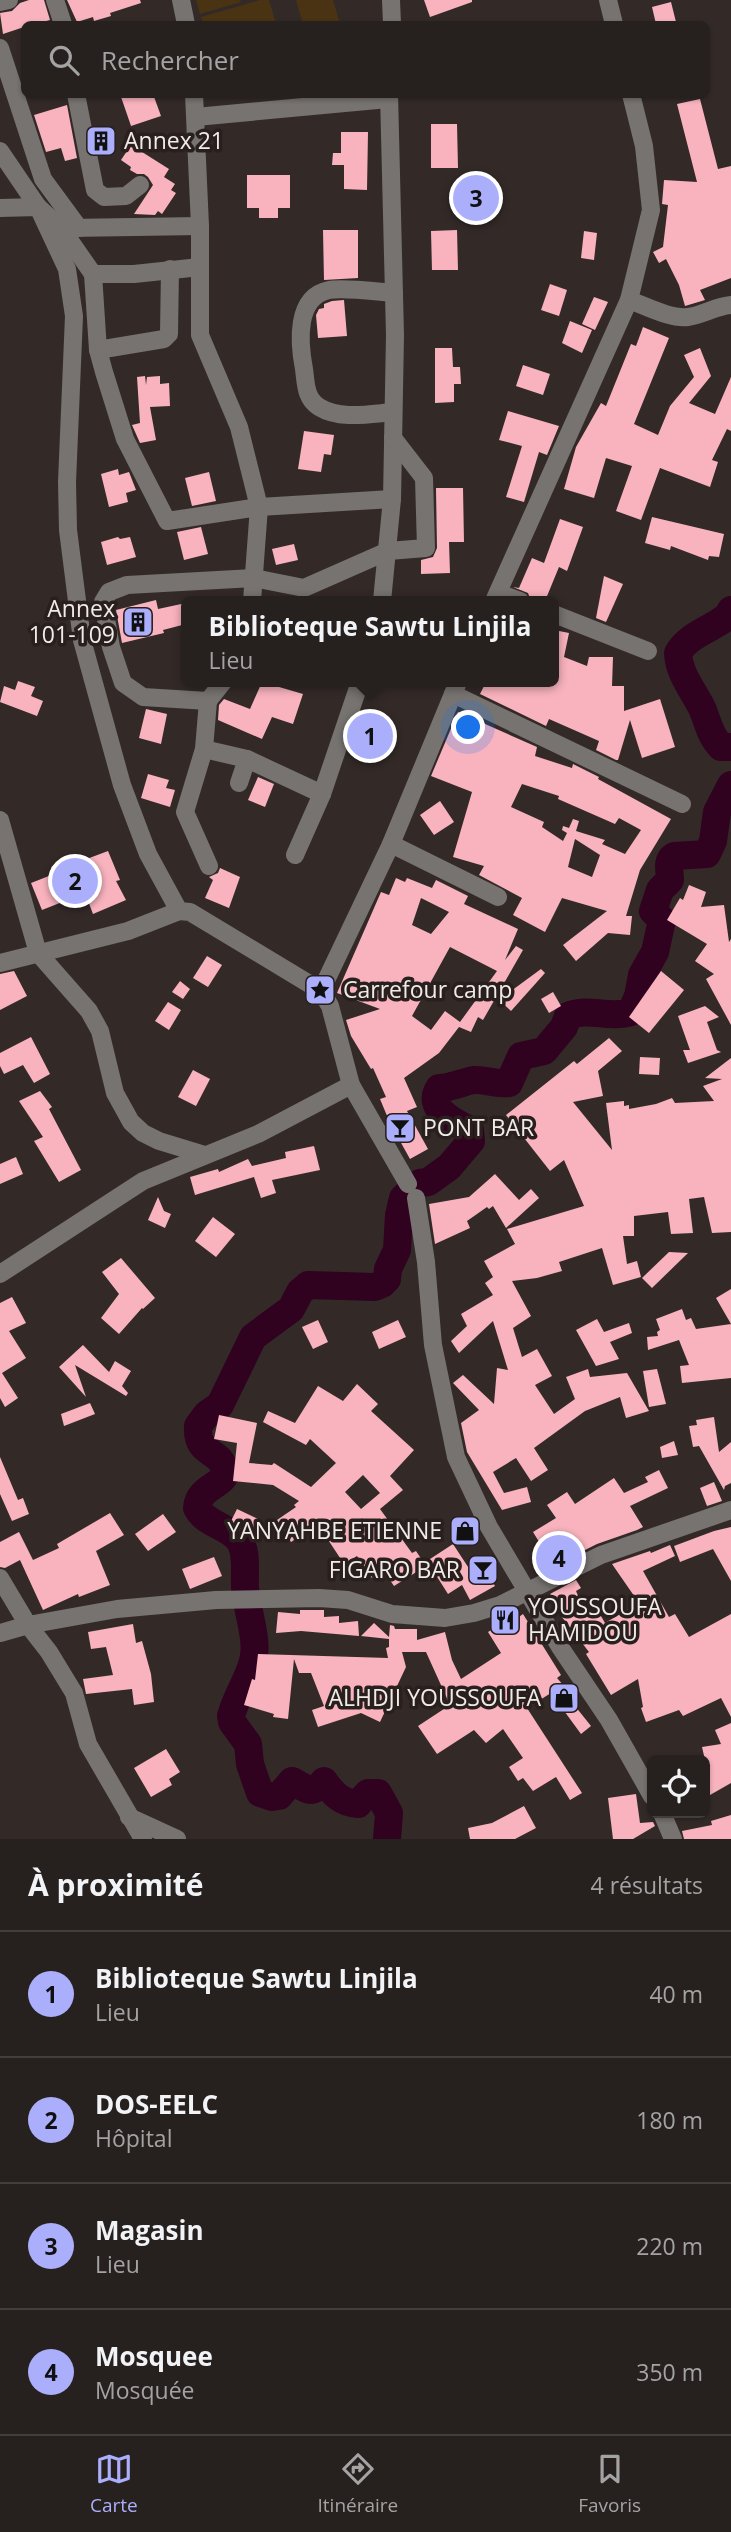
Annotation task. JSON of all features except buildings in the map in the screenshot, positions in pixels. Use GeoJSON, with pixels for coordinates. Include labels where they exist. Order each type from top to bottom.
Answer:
{"type":"FeatureCollection","features":[{"type":"Feature","properties":{"kind":"street"},"geometry":{"type":"LineString","coordinates":[[0,2],[9,0]]}},
{"type":"Feature","properties":{"kind":"street"},"geometry":{"type":"LineString","coordinates":[[55,0],[62,21]]}},
{"type":"Feature","properties":{"kind":"street"},"geometry":{"type":"LineString","coordinates":[[181,0],[185,21]]}},
{"type":"Feature","properties":{"kind":"street"},"geometry":{"type":"LineString","coordinates":[[391,0],[392,21]]}},
{"type":"Feature","properties":{"kind":"street"},"geometry":{"type":"LineString","coordinates":[[608,0],[613,21]]}},
{"type":"Feature","properties":{"kind":"street"},"geometry":{"type":"LineString","coordinates":[[0,48],[43,179],[93,274],[98,350],[125,439],[167,521],[259,507],[392,499]]}},
{"type":"Feature","properties":{"kind":"street"},"geometry":{"type":"LineString","coordinates":[[77,98],[95,190],[104,197],[126,196],[140,185]]}},
{"type":"Feature","properties":{"kind":"street"},"geometry":{"type":"LineString","coordinates":[[194,98],[200,226],[200,335],[239,427],[259,507],[252,596]]}},
{"type":"Feature","properties":{"kind":"street"},"geometry":{"type":"LineString","coordinates":[[196,117],[379,98]]}},
{"type":"Feature","properties":{"kind":"street"},"geometry":{"type":"LineString","coordinates":[[383,596],[392,499],[393,438],[394,293],[389,98]]}},
{"type":"Feature","properties":{"kind":"street"},"geometry":{"type":"LineString","coordinates":[[496,596],[629,300],[651,210],[644,146],[632,98]]}},
{"type":"Feature","properties":{"kind":"street"},"geometry":{"type":"LineString","coordinates":[[0,151],[37,207],[67,269],[74,316],[68,518],[72,577],[82,640],[122,785],[148,854],[180,911]]}},
{"type":"Feature","properties":{"kind":"street"},"geometry":{"type":"LineString","coordinates":[[0,208],[37,207],[70,228],[200,226]]}},
{"type":"Feature","properties":{"kind":"street"},"geometry":{"type":"LineString","coordinates":[[93,274],[134,274],[200,267]]}},
{"type":"Feature","properties":{"kind":"street"},"geometry":{"type":"LineString","coordinates":[[98,350],[164,339],[169,334],[170,270]]}},
{"type":"Feature","properties":{"kind":"street"},"geometry":{"type":"LineString","coordinates":[[393,412],[338,415],[319,407],[309,398],[300,347],[302,319],[314,298],[330,290],[394,293]]}},
{"type":"Feature","properties":{"kind":"street"},"geometry":{"type":"LineString","coordinates":[[629,300],[674,316],[687,317],[718,306],[731,305]]}},
{"type":"Feature","properties":{"kind":"street"},"geometry":{"type":"LineString","coordinates":[[208,701],[143,696],[123,683],[111,647],[103,602],[109,592],[127,586],[254,578],[304,587],[388,551],[426,548],[424,478],[393,438]]}},
{"type":"Feature","properties":{"kind":"street"},"geometry":{"type":"LineString","coordinates":[[559,616],[648,651]]}},
{"type":"Feature","properties":{"kind":"street"},"geometry":{"type":"LineString","coordinates":[[209,866],[185,812],[204,749],[208,701],[219,687]]}},
{"type":"Feature","properties":{"kind":"street"},"geometry":{"type":"LineString","coordinates":[[295,855],[322,794],[358,687]]}},
{"type":"Feature","properties":{"kind":"street"},"geometry":{"type":"LineString","coordinates":[[321,990],[391,844],[456,688],[682,804]]}},
{"type":"Feature","properties":{"kind":"street"},"geometry":{"type":"LineString","coordinates":[[204,749],[247,759],[322,794]]}},
{"type":"Feature","properties":{"kind":"street"},"geometry":{"type":"LineString","coordinates":[[239,783],[247,759]]}},
{"type":"Feature","properties":{"kind":"street"},"geometry":{"type":"LineString","coordinates":[[0,820],[38,953],[89,1012],[100,1031],[115,1093],[131,1122],[143,1133],[159,1141],[205,1155]]}},
{"type":"Feature","properties":{"kind":"street"},"geometry":{"type":"LineString","coordinates":[[391,844],[498,897]]}},
{"type":"Feature","properties":{"kind":"street"},"geometry":{"type":"LineString","coordinates":[[0,963],[128,931],[180,911],[190,912],[321,990],[330,1006],[351,1085],[412,1191],[426,1262],[433,1345],[456,1457],[489,1527],[560,1647],[609,1720],[647,1787]]}},
{"type":"Feature","properties":{"kind":"street"},"geometry":{"type":"LineString","coordinates":[[0,1274],[144,1181],[258,1133],[351,1085]]}},
{"type":"Feature","properties":{"kind":"street"},"geometry":{"type":"LineString","coordinates":[[0,1633],[28,1625],[117,1609],[216,1600],[348,1600],[392,1614],[445,1618],[500,1605],[601,1555],[731,1510]]}},
{"type":"Feature","properties":{"kind":"street"},"geometry":{"type":"LineString","coordinates":[[0,1578],[74,1693],[88,1744],[143,1839]]}},
{"type":"Feature","properties":{"kind":"street"},"geometry":{"type":"LineString","coordinates":[[129,1817],[177,1839]]}},
{"type":"Feature","properties":{"kind":"street"},"geometry":{"type":"LineString","coordinates":[[664,1818],[673,1839]]}},
{"type":"Feature","properties":{"kind":"shaded area"},"geometry":{"type":"Polygon","coordinates":[[[196,0],[240,0],[241,2],[200,14],[196,0]]]}},
{"type":"Feature","properties":{"kind":"shaded area"},"geometry":{"type":"Polygon","coordinates":[[[260,0],[269,0],[275,21],[202,21],[201,17],[260,0]]]}},
{"type":"Feature","properties":{"kind":"shaded area"},"geometry":{"type":"Polygon","coordinates":[[[296,0],[333,0],[339,21],[302,21],[296,0]]]}},
{"type":"Feature","properties":{"kind":"waterway"},"geometry":{"type":"LineString","coordinates":[[731,610],[722,620],[690,639],[678,653],[684,675],[714,738],[721,747],[731,747]]}},
{"type":"Feature","properties":{"kind":"waterway"},"geometry":{"type":"LineString","coordinates":[[387,1839],[389,1813],[378,1793],[368,1793],[358,1804],[347,1802],[338,1797],[324,1781],[312,1790],[292,1781],[279,1796],[260,1793],[250,1764],[248,1744],[232,1722],[231,1716],[251,1668],[254,1653],[246,1595],[244,1550],[234,1535],[205,1518],[197,1508],[202,1495],[222,1480],[225,1471],[219,1459],[201,1443],[198,1426],[207,1414],[220,1405],[253,1337],[291,1309],[300,1292],[308,1285],[375,1287],[387,1279],[388,1269],[397,1250],[403,1198],[420,1183],[428,1182],[449,1167],[471,1141],[470,1130],[450,1119],[439,1108],[436,1102],[439,1088],[474,1080],[509,1083],[521,1056],[544,1051],[564,1027],[568,1016],[631,1012],[638,996],[642,975],[655,952],[662,920],[653,911],[660,890],[670,880],[670,861],[674,856],[707,854],[713,841],[717,812],[731,785]]}},
{"type":"Feature","properties":{"kind":"place","name":"Annex 21"},"geometry":{"type":"Point","coordinates":[101,141]}},
{"type":"Feature","properties":{"kind":"place","name":"Magasin"},"geometry":{"type":"Point","coordinates":[476,198]}},
{"type":"Feature","properties":{"kind":"place","name":"Annex 101-109"},"geometry":{"type":"Point","coordinates":[138,622]}},
{"type":"Feature","properties":{"kind":"place","name":"Biblioteque Sawtu Linjila"},"geometry":{"type":"Point","coordinates":[370,736]}},
{"type":"Feature","properties":{"kind":"place","name":"DOS-EELC"},"geometry":{"type":"Point","coordinates":[75,881]}},
{"type":"Feature","properties":{"kind":"place","name":"Carrefour camp"},"geometry":{"type":"Point","coordinates":[320,990]}},
{"type":"Feature","properties":{"kind":"place","name":"PONT BAR"},"geometry":{"type":"Point","coordinates":[400,1128]}},
{"type":"Feature","properties":{"kind":"place","name":"YANYAHBE ETIENNE"},"geometry":{"type":"Point","coordinates":[465,1531]}},
{"type":"Feature","properties":{"kind":"place","name":"Mosquee"},"geometry":{"type":"Point","coordinates":[559,1558]}},
{"type":"Feature","properties":{"kind":"place","name":"FIGARO BAR"},"geometry":{"type":"Point","coordinates":[483,1570]}},
{"type":"Feature","properties":{"kind":"place","name":"YOUSSOUFA HAMIDOU"},"geometry":{"type":"Point","coordinates":[505,1620]}},
{"type":"Feature","properties":{"kind":"place","name":"ALHDJI YOUSSOUFA"},"geometry":{"type":"Point","coordinates":[564,1698]}}]}
